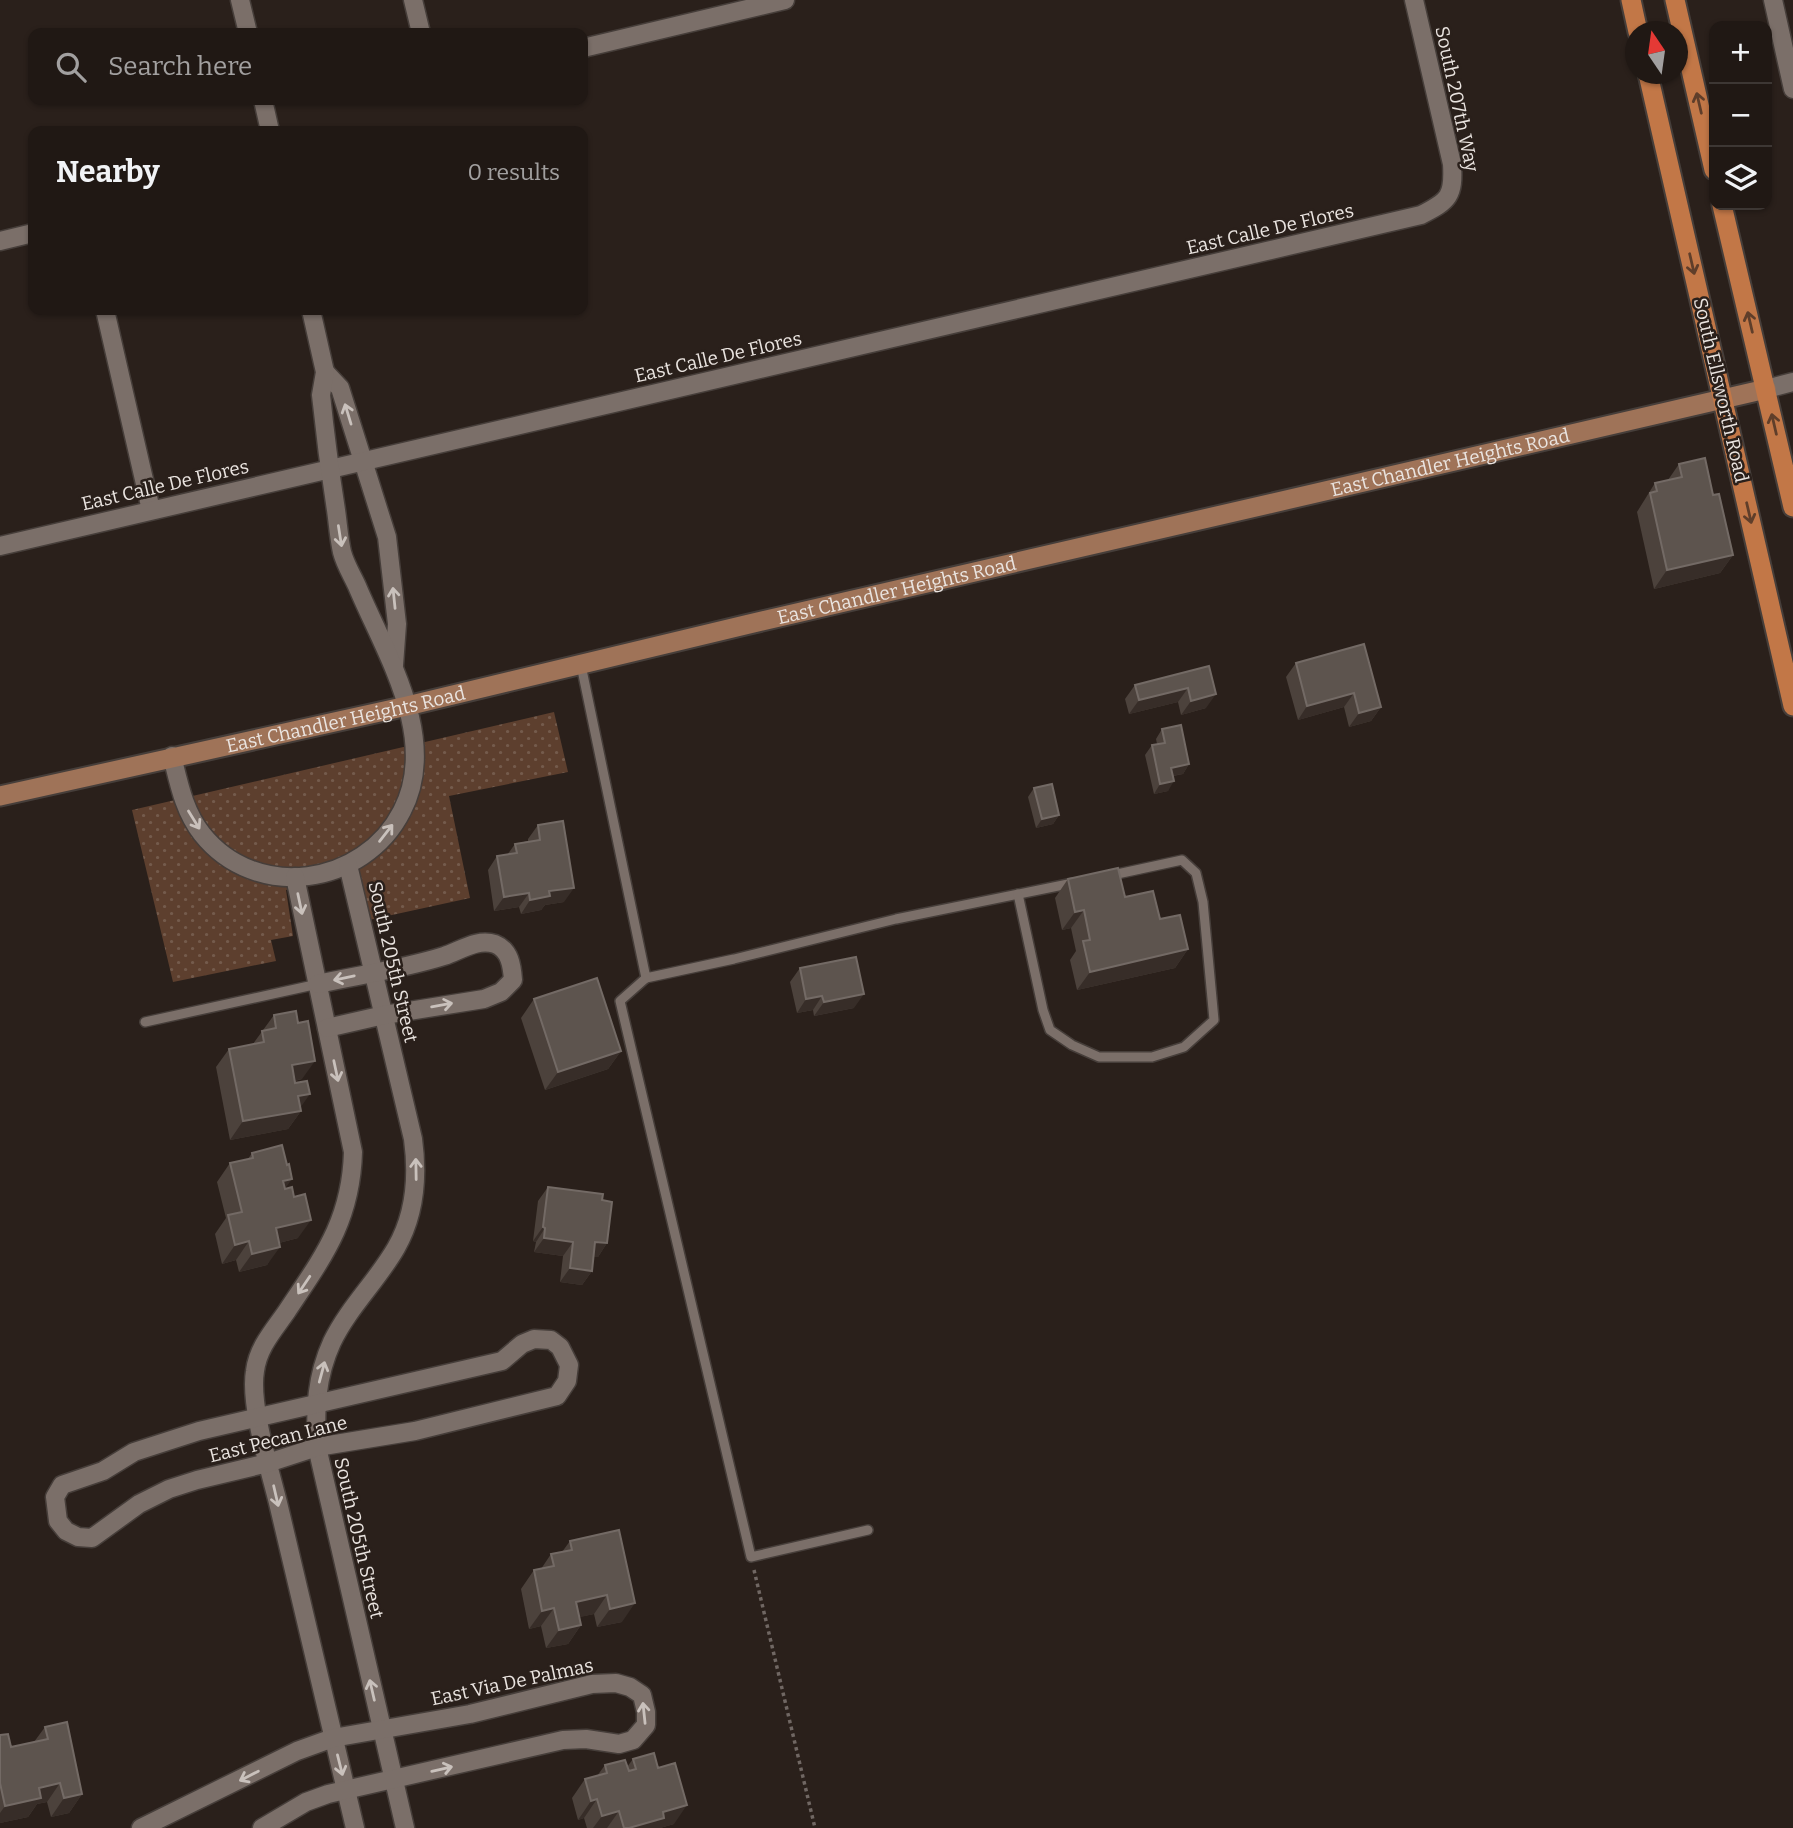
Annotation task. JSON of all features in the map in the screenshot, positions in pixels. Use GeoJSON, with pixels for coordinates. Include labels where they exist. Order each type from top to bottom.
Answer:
{"type":"FeatureCollection","features":[{"type":"Feature","properties":{"kind":"main road"},"geometry":{"type":"LineString","coordinates":[[1631,0],[1636,21]]}},
{"type":"Feature","properties":{"kind":"main road"},"geometry":{"type":"LineString","coordinates":[[1675,0],[1709,148]]}},
{"type":"Feature","properties":{"kind":"main road","name":"South Ellsworth Road"},"geometry":{"type":"LineString","coordinates":[[1650,84],[1793,706]]}},
{"type":"Feature","properties":{"kind":"main road"},"geometry":{"type":"LineString","coordinates":[[1723,210],[1793,507]]}},
{"type":"Feature","properties":{"kind":"main road","name":"East Chandler Heights Road"},"geometry":{"type":"LineString","coordinates":[[0,796],[407,706],[1766,388]]}},
{"type":"Feature","properties":{"kind":"street"},"geometry":{"type":"LineString","coordinates":[[240,0],[246,28]]}},
{"type":"Feature","properties":{"kind":"street"},"geometry":{"type":"LineString","coordinates":[[413,0],[420,28]]}},
{"type":"Feature","properties":{"kind":"street"},"geometry":{"type":"LineString","coordinates":[[588,47],[785,0]]}},
{"type":"Feature","properties":{"kind":"street","name":"South 207th Way"},"geometry":{"type":"LineString","coordinates":[[1414,0],[1451,164],[1453,186],[1443,204]]}},
{"type":"Feature","properties":{"kind":"street"},"geometry":{"type":"LineString","coordinates":[[1773,0],[1793,89]]}},
{"type":"Feature","properties":{"kind":"street"},"geometry":{"type":"LineString","coordinates":[[264,105],[269,126]]}},
{"type":"Feature","properties":{"kind":"street","name":"East Calle De Flores"},"geometry":{"type":"LineString","coordinates":[[0,546],[1421,215],[1443,204]]}},
{"type":"Feature","properties":{"kind":"street"},"geometry":{"type":"LineString","coordinates":[[0,240],[28,234]]}},
{"type":"Feature","properties":{"kind":"street"},"geometry":{"type":"LineString","coordinates":[[106,315],[151,510]]}},
{"type":"Feature","properties":{"kind":"street"},"geometry":{"type":"LineString","coordinates":[[312,315],[325,372],[321,395],[343,553],[375,630],[394,666]]}},
{"type":"Feature","properties":{"kind":"street"},"geometry":{"type":"LineString","coordinates":[[325,372],[340,388],[387,537],[397,624],[394,666]]}},
{"type":"Feature","properties":{"kind":"street","name":"East Chandler Heights Road"},"geometry":{"type":"LineString","coordinates":[[1766,388],[1793,382]]}},
{"type":"Feature","properties":{"kind":"street","name":"South 205th Street"},"geometry":{"type":"LineString","coordinates":[[172,756],[185,805],[204,836],[232,860],[268,874],[295,877],[335,871],[375,848],[402,811],[411,786],[415,763],[407,706],[394,666]]}},
{"type":"Feature","properties":{"kind":"street","name":"South 205th Street"},"geometry":{"type":"LineString","coordinates":[[348,865],[413,1139],[416,1182],[406,1225],[397,1247],[355,1303],[332,1342],[315,1405],[317,1447],[405,1828]]}},
{"type":"Feature","properties":{"kind":"street"},"geometry":{"type":"LineString","coordinates":[[295,877],[353,1152],[350,1189],[340,1224],[328,1250],[269,1335],[255,1370],[254,1387],[268,1463],[355,1828]]}},
{"type":"Feature","properties":{"kind":"street"},"geometry":{"type":"LineString","coordinates":[[318,984],[442,957],[478,943],[494,944],[503,950],[512,965],[513,980],[501,992],[484,999],[384,1015],[327,1028]]}},
{"type":"Feature","properties":{"kind":"street","name":"East Pecan Lane"},"geometry":{"type":"LineString","coordinates":[[534,1339],[551,1340],[560,1347],[569,1364],[567,1381],[557,1396],[415,1432],[317,1447],[169,1489],[139,1504],[92,1538],[78,1537],[66,1531],[58,1521],[55,1497],[62,1485],[103,1471],[134,1452],[199,1431],[315,1405],[502,1361],[522,1344],[534,1339]]}},
{"type":"Feature","properties":{"kind":"street","name":"East Via De Palmas"},"geometry":{"type":"LineString","coordinates":[[141,1828],[297,1751],[333,1738],[470,1714],[592,1684],[616,1683],[630,1687],[642,1695],[646,1726],[633,1740],[619,1744],[586,1739],[563,1741],[347,1791],[306,1802],[262,1828]]}},
{"type":"Feature","properties":{"kind":"lane"},"geometry":{"type":"LineString","coordinates":[[581,665],[646,978]]}},
{"type":"Feature","properties":{"kind":"lane"},"geometry":{"type":"LineString","coordinates":[[1018,894],[1043,1010],[1050,1030],[1072,1045],[1099,1057],[1152,1057],[1184,1047],[1214,1020],[1203,902],[1196,873],[1182,860],[1100,877]]}},
{"type":"Feature","properties":{"kind":"lane"},"geometry":{"type":"LineString","coordinates":[[868,1530],[751,1557],[620,1001],[646,978],[896,919],[1087,880]]}},
{"type":"Feature","properties":{"kind":"lane"},"geometry":{"type":"LineString","coordinates":[[145,1022],[318,984]]}},
{"type":"Feature","properties":{"kind":"path"},"geometry":{"type":"LineString","coordinates":[[751,1557],[815,1828]]}},
{"type":"Feature","properties":{"kind":"shaded area"},"geometry":{"type":"Polygon","coordinates":[[[554,712],[568,772],[449,796],[470,898],[369,920],[360,873],[286,890],[293,936],[271,940],[276,961],[173,982],[132,810],[554,712]]]}},
{"type":"Feature","properties":{"kind":"building"},"geometry":{"type":"Polygon","coordinates":[[[1705,458],[1713,495],[1719,494],[1733,555],[1667,570],[1650,493],[1657,491],[1655,483],[1682,477],[1679,464],[1705,458]]]}},
{"type":"Feature","properties":{"kind":"building"},"geometry":{"type":"Polygon","coordinates":[[[1364,644],[1381,707],[1359,713],[1354,693],[1307,706],[1296,663],[1364,644]]]}},
{"type":"Feature","properties":{"kind":"building"},"geometry":{"type":"Polygon","coordinates":[[[1209,666],[1216,694],[1191,701],[1188,688],[1139,700],[1135,685],[1209,666]]]}},
{"type":"Feature","properties":{"kind":"building"},"geometry":{"type":"Polygon","coordinates":[[[1181,725],[1189,764],[1171,768],[1174,781],[1160,784],[1152,745],[1165,743],[1162,729],[1181,725]]]}},
{"type":"Feature","properties":{"kind":"building"},"geometry":{"type":"Polygon","coordinates":[[[1052,784],[1059,815],[1042,819],[1034,788],[1052,784]]]}},
{"type":"Feature","properties":{"kind":"building"},"geometry":{"type":"Polygon","coordinates":[[[563,821],[574,888],[549,891],[550,896],[530,900],[529,893],[504,897],[497,856],[517,853],[515,844],[540,840],[538,825],[563,821]]]}},
{"type":"Feature","properties":{"kind":"building"},"geometry":{"type":"Polygon","coordinates":[[[1118,868],[1125,897],[1153,891],[1160,919],[1180,915],[1188,949],[1090,972],[1083,941],[1090,940],[1084,910],[1075,912],[1068,879],[1118,868]]]}},
{"type":"Feature","properties":{"kind":"building"},"geometry":{"type":"Polygon","coordinates":[[[856,957],[864,994],[824,1002],[822,996],[806,999],[800,968],[856,957]]]}},
{"type":"Feature","properties":{"kind":"building"},"geometry":{"type":"Polygon","coordinates":[[[597,978],[621,1051],[558,1072],[534,999],[597,978]]]}},
{"type":"Feature","properties":{"kind":"building"},"geometry":{"type":"Polygon","coordinates":[[[296,1011],[298,1023],[308,1021],[315,1061],[292,1065],[295,1083],[307,1081],[310,1094],[298,1096],[301,1111],[243,1121],[229,1049],[264,1042],[262,1031],[276,1028],[274,1015],[296,1011]]]}},
{"type":"Feature","properties":{"kind":"building"},"geometry":{"type":"Polygon","coordinates":[[[282,1145],[292,1179],[283,1181],[285,1189],[292,1187],[294,1197],[305,1194],[311,1220],[276,1228],[280,1247],[252,1254],[249,1241],[235,1245],[228,1215],[242,1212],[230,1163],[253,1158],[252,1153],[282,1145]]]}},
{"type":"Feature","properties":{"kind":"building"},"geometry":{"type":"Polygon","coordinates":[[[548,1187],[603,1194],[602,1200],[612,1202],[607,1243],[595,1242],[592,1271],[570,1268],[573,1242],[544,1238],[548,1187]]]}},
{"type":"Feature","properties":{"kind":"building"},"geometry":{"type":"Polygon","coordinates":[[[619,1530],[635,1603],[610,1609],[607,1595],[576,1602],[581,1625],[559,1630],[554,1608],[542,1611],[534,1570],[554,1566],[551,1554],[572,1550],[570,1541],[619,1530]]]}},
{"type":"Feature","properties":{"kind":"building"},"geometry":{"type":"Polygon","coordinates":[[[67,1722],[82,1794],[64,1798],[60,1783],[39,1788],[41,1798],[5,1806],[0,1783],[0,1735],[8,1734],[11,1747],[48,1739],[45,1727],[67,1722]]]}},
{"type":"Feature","properties":{"kind":"building"},"geometry":{"type":"Polygon","coordinates":[[[654,1753],[658,1768],[675,1763],[687,1805],[663,1812],[664,1818],[629,1828],[624,1828],[619,1811],[602,1816],[597,1799],[591,1801],[585,1779],[607,1773],[605,1765],[625,1760],[629,1771],[636,1769],[633,1759],[654,1753]]]}}]}
